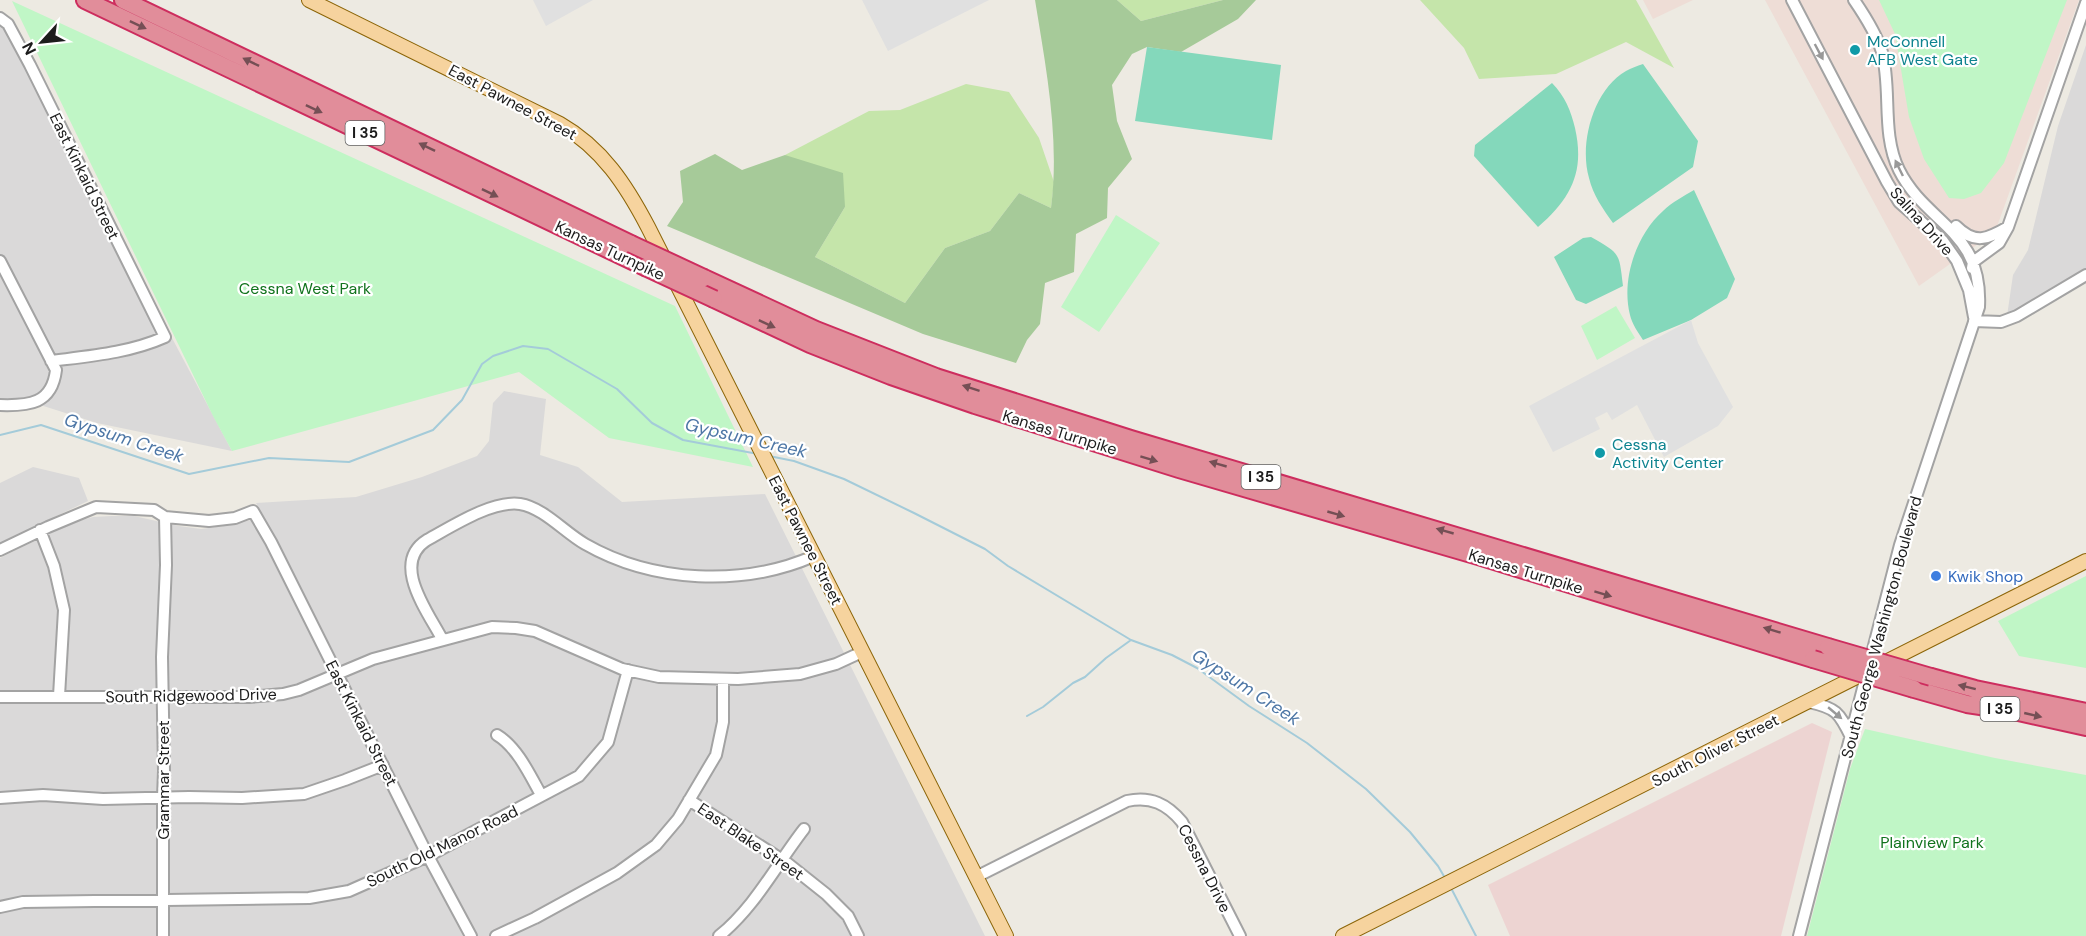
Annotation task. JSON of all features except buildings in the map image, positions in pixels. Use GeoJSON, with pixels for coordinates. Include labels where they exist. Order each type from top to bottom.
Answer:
{"type":"FeatureCollection","features":[{"type":"Feature","properties":{"kind":"highway","name":"Kansas Turnpike"},"geometry":{"type":"LineString","coordinates":[[85,0],[810,344],[891,376],[1179,469],[1466,552],[1914,689],[1967,704],[2014,711],[2086,727]]}},
{"type":"Feature","properties":{"kind":"highway","name":"Kansas Turnpike"},"geometry":{"type":"LineString","coordinates":[[123,0],[631,244],[816,330],[936,377],[1131,439],[1828,647],[1975,689],[2086,712]]}},
{"type":"Feature","properties":{"kind":"main road","name":"East Pawnee Street"},"geometry":{"type":"LineString","coordinates":[[309,0],[560,124],[599,153],[623,183],[635,202],[1006,936]]}},
{"type":"Feature","properties":{"kind":"main road","name":"South Oliver Street"},"geometry":{"type":"LineString","coordinates":[[1343,936],[2086,561]]}},
{"type":"Feature","properties":{"kind":"street","name":"Salina Drive"},"geometry":{"type":"LineString","coordinates":[[1792,0],[1899,202],[1943,241],[1953,256],[1970,290],[1974,321]]}},
{"type":"Feature","properties":{"kind":"street","name":"Salina Drive"},"geometry":{"type":"LineString","coordinates":[[1854,0],[1867,19],[1881,51],[1892,153],[1899,170],[1912,191],[1957,235],[1973,262],[1980,291],[1979,307],[1974,321]]}},
{"type":"Feature","properties":{"kind":"street"},"geometry":{"type":"LineString","coordinates":[[1953,256],[1963,261],[1973,262],[2000,243],[2008,227],[2086,3]]}},
{"type":"Feature","properties":{"kind":"street","name":"East Kinkaid Street"},"geometry":{"type":"LineString","coordinates":[[1,18],[8,24],[30,65],[165,337],[145,346],[113,353],[51,361]]}},
{"type":"Feature","properties":{"kind":"street"},"geometry":{"type":"LineString","coordinates":[[1936,214],[1972,238],[1982,239],[1993,236],[2008,227]]}},
{"type":"Feature","properties":{"kind":"street"},"geometry":{"type":"LineString","coordinates":[[0,261],[3,273],[56,370],[55,379],[46,395],[34,402],[0,405]]}},
{"type":"Feature","properties":{"kind":"street"},"geometry":{"type":"LineString","coordinates":[[1970,290],[1973,262]]}},
{"type":"Feature","properties":{"kind":"street"},"geometry":{"type":"LineString","coordinates":[[1974,321],[2001,322],[2017,316],[2086,276]]}},
{"type":"Feature","properties":{"kind":"street","name":"South George Washington Boulevard"},"geometry":{"type":"LineString","coordinates":[[1799,936],[1900,545],[1974,321]]}},
{"type":"Feature","properties":{"kind":"street"},"geometry":{"type":"LineString","coordinates":[[442,639],[413,583],[410,570],[411,558],[418,546],[427,540],[490,508],[505,504],[519,504],[534,508],[572,536],[600,552],[621,562],[644,568],[683,574],[754,574],[791,566],[814,556]]}},
{"type":"Feature","properties":{"kind":"street"},"geometry":{"type":"LineString","coordinates":[[0,550],[40,530],[96,507],[154,510],[165,517]]}},
{"type":"Feature","properties":{"kind":"street","name":"East Kinkaid Street"},"geometry":{"type":"LineString","coordinates":[[165,517],[209,520],[235,518],[253,511],[271,542],[428,856],[471,936]]}},
{"type":"Feature","properties":{"kind":"street","name":"Grammar Street"},"geometry":{"type":"LineString","coordinates":[[163,936],[165,517]]}},
{"type":"Feature","properties":{"kind":"street"},"geometry":{"type":"LineString","coordinates":[[40,530],[54,566],[64,610],[59,696]]}},
{"type":"Feature","properties":{"kind":"street","name":"South Ridgewood Drive"},"geometry":{"type":"LineString","coordinates":[[0,697],[249,697],[284,694],[338,675],[373,659],[492,627],[535,632],[627,670],[659,677],[723,679],[800,674],[836,664],[862,652]]}},
{"type":"Feature","properties":{"kind":"street","name":"South Old Manor Road"},"geometry":{"type":"LineString","coordinates":[[0,907],[23,902],[163,901],[319,896],[349,891],[428,856],[579,776],[608,742],[627,670]]}},
{"type":"Feature","properties":{"kind":"street"},"geometry":{"type":"LineString","coordinates":[[496,936],[535,918],[625,868],[657,845],[678,819],[716,755],[723,722],[723,679]]}},
{"type":"Feature","properties":{"kind":"street"},"geometry":{"type":"LineString","coordinates":[[1809,702],[1834,709],[1842,717],[1851,737]]}},
{"type":"Feature","properties":{"kind":"street"},"geometry":{"type":"LineString","coordinates":[[497,735],[506,741],[541,795]]}},
{"type":"Feature","properties":{"kind":"street"},"geometry":{"type":"LineString","coordinates":[[0,798],[43,795],[103,799],[242,798],[304,794],[356,777],[383,765]]}},
{"type":"Feature","properties":{"kind":"street","name":"Cessna Drive"},"geometry":{"type":"LineString","coordinates":[[976,877],[1127,801],[1138,799],[1153,801],[1172,809],[1182,822],[1240,936]]}},
{"type":"Feature","properties":{"kind":"street","name":"East Blake Street"},"geometry":{"type":"LineString","coordinates":[[689,800],[783,860],[826,894],[848,915],[858,936]]}},
{"type":"Feature","properties":{"kind":"street"},"geometry":{"type":"LineString","coordinates":[[719,936],[730,927],[764,887],[804,829]]}},
{"type":"Feature","properties":{"kind":"shaded area"},"geometry":{"type":"Polygon","coordinates":[[[533,0],[593,0],[546,26],[533,0]]]}},
{"type":"Feature","properties":{"kind":"shaded area"},"geometry":{"type":"Polygon","coordinates":[[[862,0],[989,0],[888,51],[862,0]]]}},
{"type":"Feature","properties":{"kind":"shaded area"},"geometry":{"type":"Polygon","coordinates":[[[1643,0],[1693,0],[1653,19],[1643,0]]]}},
{"type":"Feature","properties":{"kind":"shaded area"},"geometry":{"type":"Polygon","coordinates":[[[1765,0],[2079,0],[1995,232],[1919,286],[1765,0]]]}},
{"type":"Feature","properties":{"kind":"shaded area"},"geometry":{"type":"Polygon","coordinates":[[[2,18],[232,451],[97,423],[34,403],[0,403],[0,19],[2,18]]]}},
{"type":"Feature","properties":{"kind":"shaded area"},"geometry":{"type":"Polygon","coordinates":[[[2086,45],[2086,270],[2007,316],[2013,275],[2028,250],[2058,126],[2086,45]]]}},
{"type":"Feature","properties":{"kind":"shaded area"},"geometry":{"type":"Polygon","coordinates":[[[1691,320],[1698,343],[1733,407],[1718,426],[1664,457],[1637,405],[1612,420],[1607,412],[1595,418],[1600,429],[1553,452],[1529,406],[1691,320]]]}},
{"type":"Feature","properties":{"kind":"shaded area"},"geometry":{"type":"Polygon","coordinates":[[[504,391],[546,399],[540,455],[578,467],[622,502],[765,494],[985,936],[476,936],[256,503],[356,497],[422,477],[477,456],[489,441],[493,403],[504,391]]]}},
{"type":"Feature","properties":{"kind":"shaded area"},"geometry":{"type":"Polygon","coordinates":[[[33,467],[79,478],[88,501],[0,543],[0,483],[33,467]]]}},
{"type":"Feature","properties":{"kind":"shaded area"},"geometry":{"type":"Polygon","coordinates":[[[134,516],[201,529],[251,520],[255,523],[463,936],[0,936],[0,558],[70,523],[93,517],[134,516]]]}},
{"type":"Feature","properties":{"kind":"shaded area"},"geometry":{"type":"Polygon","coordinates":[[[1812,723],[1832,732],[1781,936],[1510,936],[1488,885],[1812,723]]]}},
{"type":"Feature","properties":{"kind":"green space"},"geometry":{"type":"Polygon","coordinates":[[[1035,0],[1117,0],[1141,21],[1223,0],[1256,0],[1238,19],[1181,52],[1147,47],[1132,54],[1112,85],[1117,121],[1132,159],[1108,188],[1107,218],[1076,234],[1074,272],[1045,283],[1040,324],[1027,340],[1016,363],[923,334],[667,226],[683,202],[680,171],[715,154],[742,170],[785,155],[843,173],[845,207],[815,257],[905,303],[945,248],[990,231],[1019,193],[1051,208],[1053,130],[1035,0]]]}},
{"type":"Feature","properties":{"kind":"green space"},"geometry":{"type":"Polygon","coordinates":[[[1117,0],[1223,0],[1141,21],[1117,0]]]}},
{"type":"Feature","properties":{"kind":"green space"},"geometry":{"type":"Polygon","coordinates":[[[1420,0],[1636,0],[1674,68],[1626,42],[1556,74],[1479,79],[1464,48],[1420,0]]]}},
{"type":"Feature","properties":{"kind":"green space"},"geometry":{"type":"Polygon","coordinates":[[[1879,0],[2067,0],[2004,163],[1981,193],[1964,199],[1949,198],[1924,159],[1909,117],[1895,34],[1879,0]]]}},
{"type":"Feature","properties":{"kind":"green space","name":"Cessna West Park"},"geometry":{"type":"Polygon","coordinates":[[[12,1],[675,306],[753,467],[609,438],[519,372],[232,451],[12,1]]]}},
{"type":"Feature","properties":{"kind":"green space"},"geometry":{"type":"Polygon","coordinates":[[[1147,47],[1281,65],[1272,140],[1135,121],[1147,47]]]}},
{"type":"Feature","properties":{"kind":"green space"},"geometry":{"type":"Polygon","coordinates":[[[1643,64],[1698,141],[1693,167],[1613,223],[1599,202],[1591,184],[1586,164],[1588,134],[1591,119],[1605,91],[1626,71],[1643,64]]]}},
{"type":"Feature","properties":{"kind":"green space"},"geometry":{"type":"Polygon","coordinates":[[[1552,83],[1564,98],[1572,116],[1578,144],[1578,158],[1573,183],[1567,195],[1538,227],[1474,156],[1475,145],[1552,83]]]}},
{"type":"Feature","properties":{"kind":"green space"},"geometry":{"type":"Polygon","coordinates":[[[966,84],[1009,92],[1039,138],[1054,182],[1051,208],[1019,193],[990,231],[945,248],[905,303],[815,257],[845,207],[785,155],[869,111],[900,110],[966,84]]]}},
{"type":"Feature","properties":{"kind":"green space"},"geometry":{"type":"Polygon","coordinates":[[[1694,190],[1735,279],[1727,298],[1691,320],[1643,340],[1632,322],[1628,301],[1629,273],[1633,259],[1638,245],[1653,221],[1670,205],[1694,190]]]}},
{"type":"Feature","properties":{"kind":"green space"},"geometry":{"type":"Polygon","coordinates":[[[1116,215],[1160,243],[1099,332],[1061,307],[1116,215]]]}},
{"type":"Feature","properties":{"kind":"green space"},"geometry":{"type":"Polygon","coordinates":[[[1591,237],[1608,247],[1617,256],[1623,286],[1586,304],[1576,300],[1554,257],[1583,238],[1591,237]]]}},
{"type":"Feature","properties":{"kind":"green space"},"geometry":{"type":"Polygon","coordinates":[[[1616,306],[1635,338],[1597,360],[1581,326],[1616,306]]]}},
{"type":"Feature","properties":{"kind":"green space"},"geometry":{"type":"Polygon","coordinates":[[[2086,576],[2086,668],[2019,656],[1998,621],[2086,576]]]}},
{"type":"Feature","properties":{"kind":"green space","name":"Plainview Park"},"geometry":{"type":"Polygon","coordinates":[[[1865,729],[1995,758],[2086,775],[2086,936],[1807,936],[1850,769],[1865,729]]]}},
{"type":"Feature","properties":{"kind":"waterway","name":"Gypsum Creek"},"geometry":{"type":"LineString","coordinates":[[0,435],[41,425],[189,474],[269,458],[349,462],[433,430],[462,400],[482,364],[493,356],[523,346],[548,349],[617,389],[652,423],[683,440],[758,454]]}},
{"type":"Feature","properties":{"kind":"waterway","name":"Gypsum Creek"},"geometry":{"type":"LineString","coordinates":[[769,456],[794,461],[844,479],[914,513],[985,549],[1008,566],[1131,640],[1172,655],[1197,668],[1249,706],[1307,743],[1366,789],[1410,832],[1445,878]]}},
{"type":"Feature","properties":{"kind":"waterway"},"geometry":{"type":"LineString","coordinates":[[1027,716],[1085,677],[1131,640]]}},
{"type":"Feature","properties":{"kind":"waterway","name":"Gypsum Creek"},"geometry":{"type":"LineString","coordinates":[[1451,888],[1476,936]]}},
{"type":"Feature","properties":{"kind":"place","name":"McConnell AFB West Gate"},"geometry":{"type":"Point","coordinates":[1855,50]}},
{"type":"Feature","properties":{"kind":"place","name":"Cessna Activity Center"},"geometry":{"type":"Point","coordinates":[1600,453]}},
{"type":"Feature","properties":{"kind":"place","name":"Kwik Shop"},"geometry":{"type":"Point","coordinates":[1936,576]}}]}
